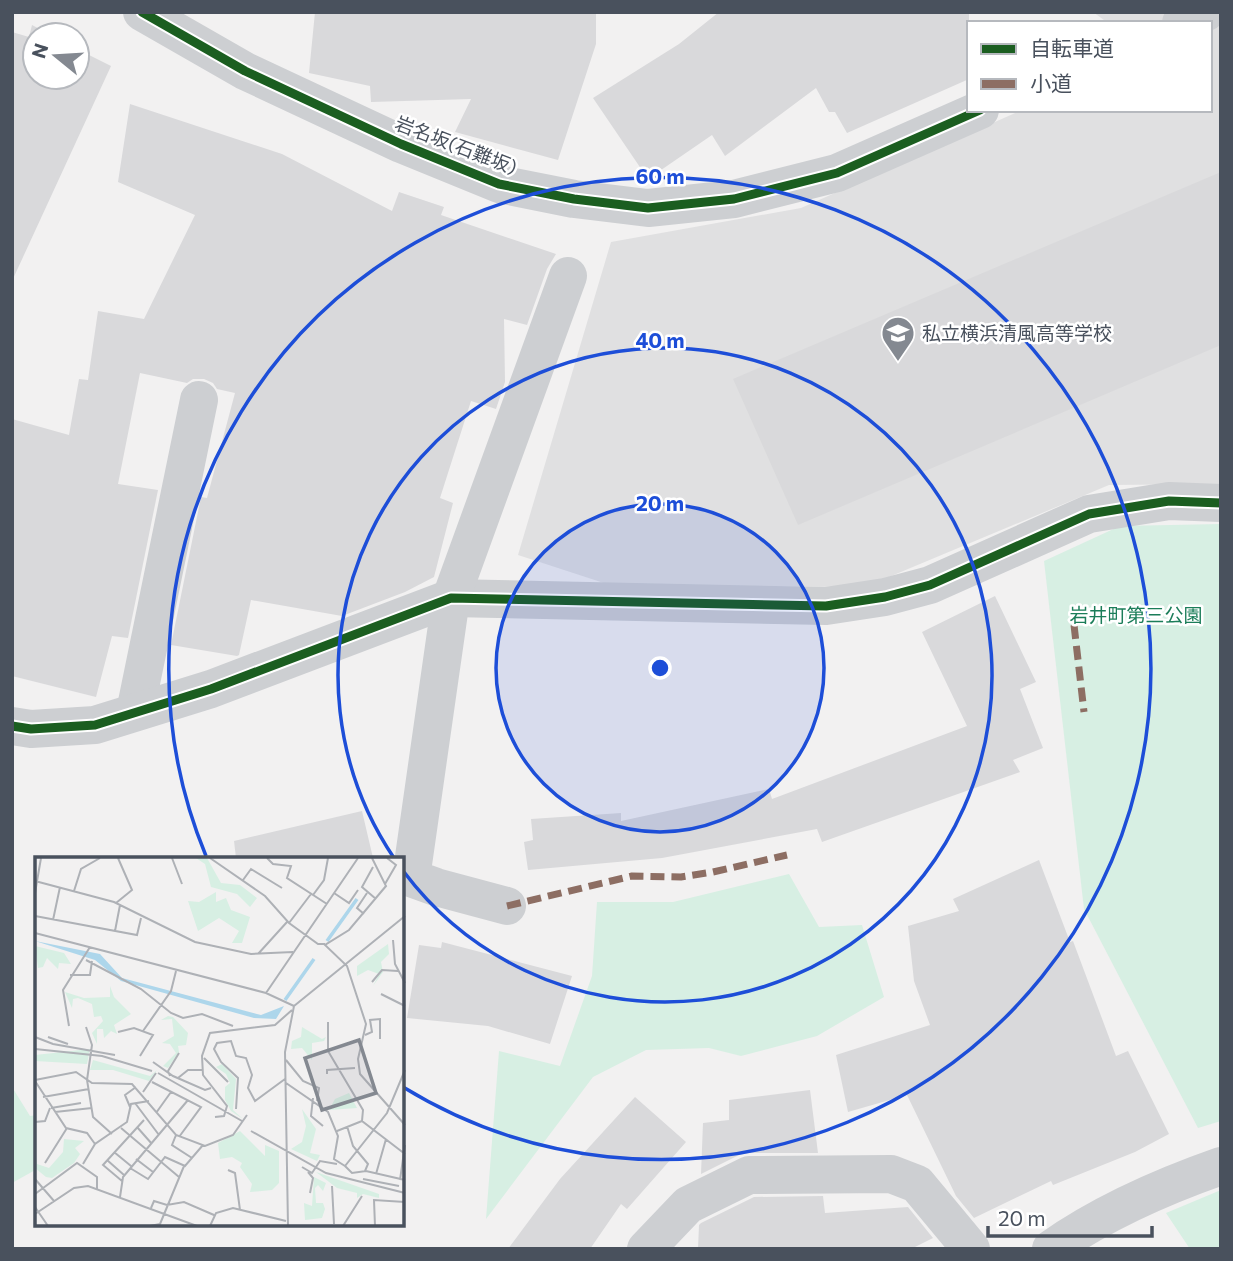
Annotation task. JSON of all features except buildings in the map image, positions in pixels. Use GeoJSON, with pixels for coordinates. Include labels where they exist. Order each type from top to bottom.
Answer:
{"type":"FeatureCollection","features":[{"type":"Feature","properties":{"kind":"street","name":"岩名坂(石難坂)"},"geometry":{"type":"LineString","coordinates":[[142,12],[245,71],[416,150],[499,184],[574,199],[597,211],[734,199],[836,173],[975,112]]}},
{"type":"Feature","properties":{"kind":"street"},"geometry":{"type":"LineString","coordinates":[[1186,21],[1206,12]]}},
{"type":"Feature","properties":{"kind":"street"},"geometry":{"type":"LineString","coordinates":[[507,906],[411,878],[451,598],[568,276]]}},
{"type":"Feature","properties":{"kind":"street"},"geometry":{"type":"LineString","coordinates":[[135,712],[199,400]]}},
{"type":"Feature","properties":{"kind":"street"},"geometry":{"type":"LineString","coordinates":[[12,726],[31,729],[94,725],[211,689],[451,598],[826,606],[885,597],[930,585],[1088,514],[1169,501],[1221,503]]}},
{"type":"Feature","properties":{"kind":"street"},"geometry":{"type":"LineString","coordinates":[[1051,1249],[1092,1222],[1177,1181],[1221,1166]]}},
{"type":"Feature","properties":{"kind":"street"},"geometry":{"type":"LineString","coordinates":[[646,1249],[688,1205],[749,1175],[837,1174],[891,1174],[917,1184],[971,1249]]}},
{"type":"Feature","properties":{"kind":"shaded area","name":"私立横浜清風高等学校"},"geometry":{"type":"Polygon","coordinates":[[[1093,12],[1221,12],[1221,484],[1109,485],[865,587],[613,586],[518,555],[611,242],[801,208],[1017,112],[1212,112],[1212,21],[1105,21],[1093,12]]]}},
{"type":"Feature","properties":{"kind":"green space","name":"岩井町第三公園"},"geometry":{"type":"Polygon","coordinates":[[[1221,524],[1221,1121],[1198,1128],[1084,909],[1044,561],[1120,526],[1221,524]]]}},
{"type":"Feature","properties":{"kind":"green space"},"geometry":{"type":"Polygon","coordinates":[[[789,874],[819,927],[862,925],[884,997],[817,1036],[741,1056],[709,1048],[646,1050],[593,1077],[486,1219],[499,1051],[560,1066],[592,976],[597,902],[673,902],[789,874]]]}},
{"type":"Feature","properties":{"kind":"green space"},"geometry":{"type":"Polygon","coordinates":[[[12,1087],[30,1116],[35,1115],[35,1170],[12,1183],[12,1087]]]}},
{"type":"Feature","properties":{"kind":"green space"},"geometry":{"type":"Polygon","coordinates":[[[1221,1190],[1221,1249],[1190,1249],[1166,1213],[1221,1190]]]}},
{"type":"Feature","properties":{"kind":"marked path"},"geometry":{"type":"LineString","coordinates":[[1074,625],[1084,712]]}},
{"type":"Feature","properties":{"kind":"marked path"},"geometry":{"type":"LineString","coordinates":[[507,906],[632,876],[681,877],[787,855]]}},
{"type":"Feature","properties":{"kind":"cycle path"},"geometry":{"type":"LineString","coordinates":[[142,12],[245,71],[401,144],[499,184],[574,199],[648,208],[734,199],[837,173],[975,112]]}},
{"type":"Feature","properties":{"kind":"cycle path"},"geometry":{"type":"LineString","coordinates":[[12,726],[31,729],[95,725],[211,689],[451,598],[826,606],[885,597],[930,585],[1089,514],[1169,501],[1221,503]]}},
{"type":"Feature","properties":{"kind":"place","name":"私立横浜清風高等学校"},"geometry":{"type":"Point","coordinates":[898,363]}}]}
